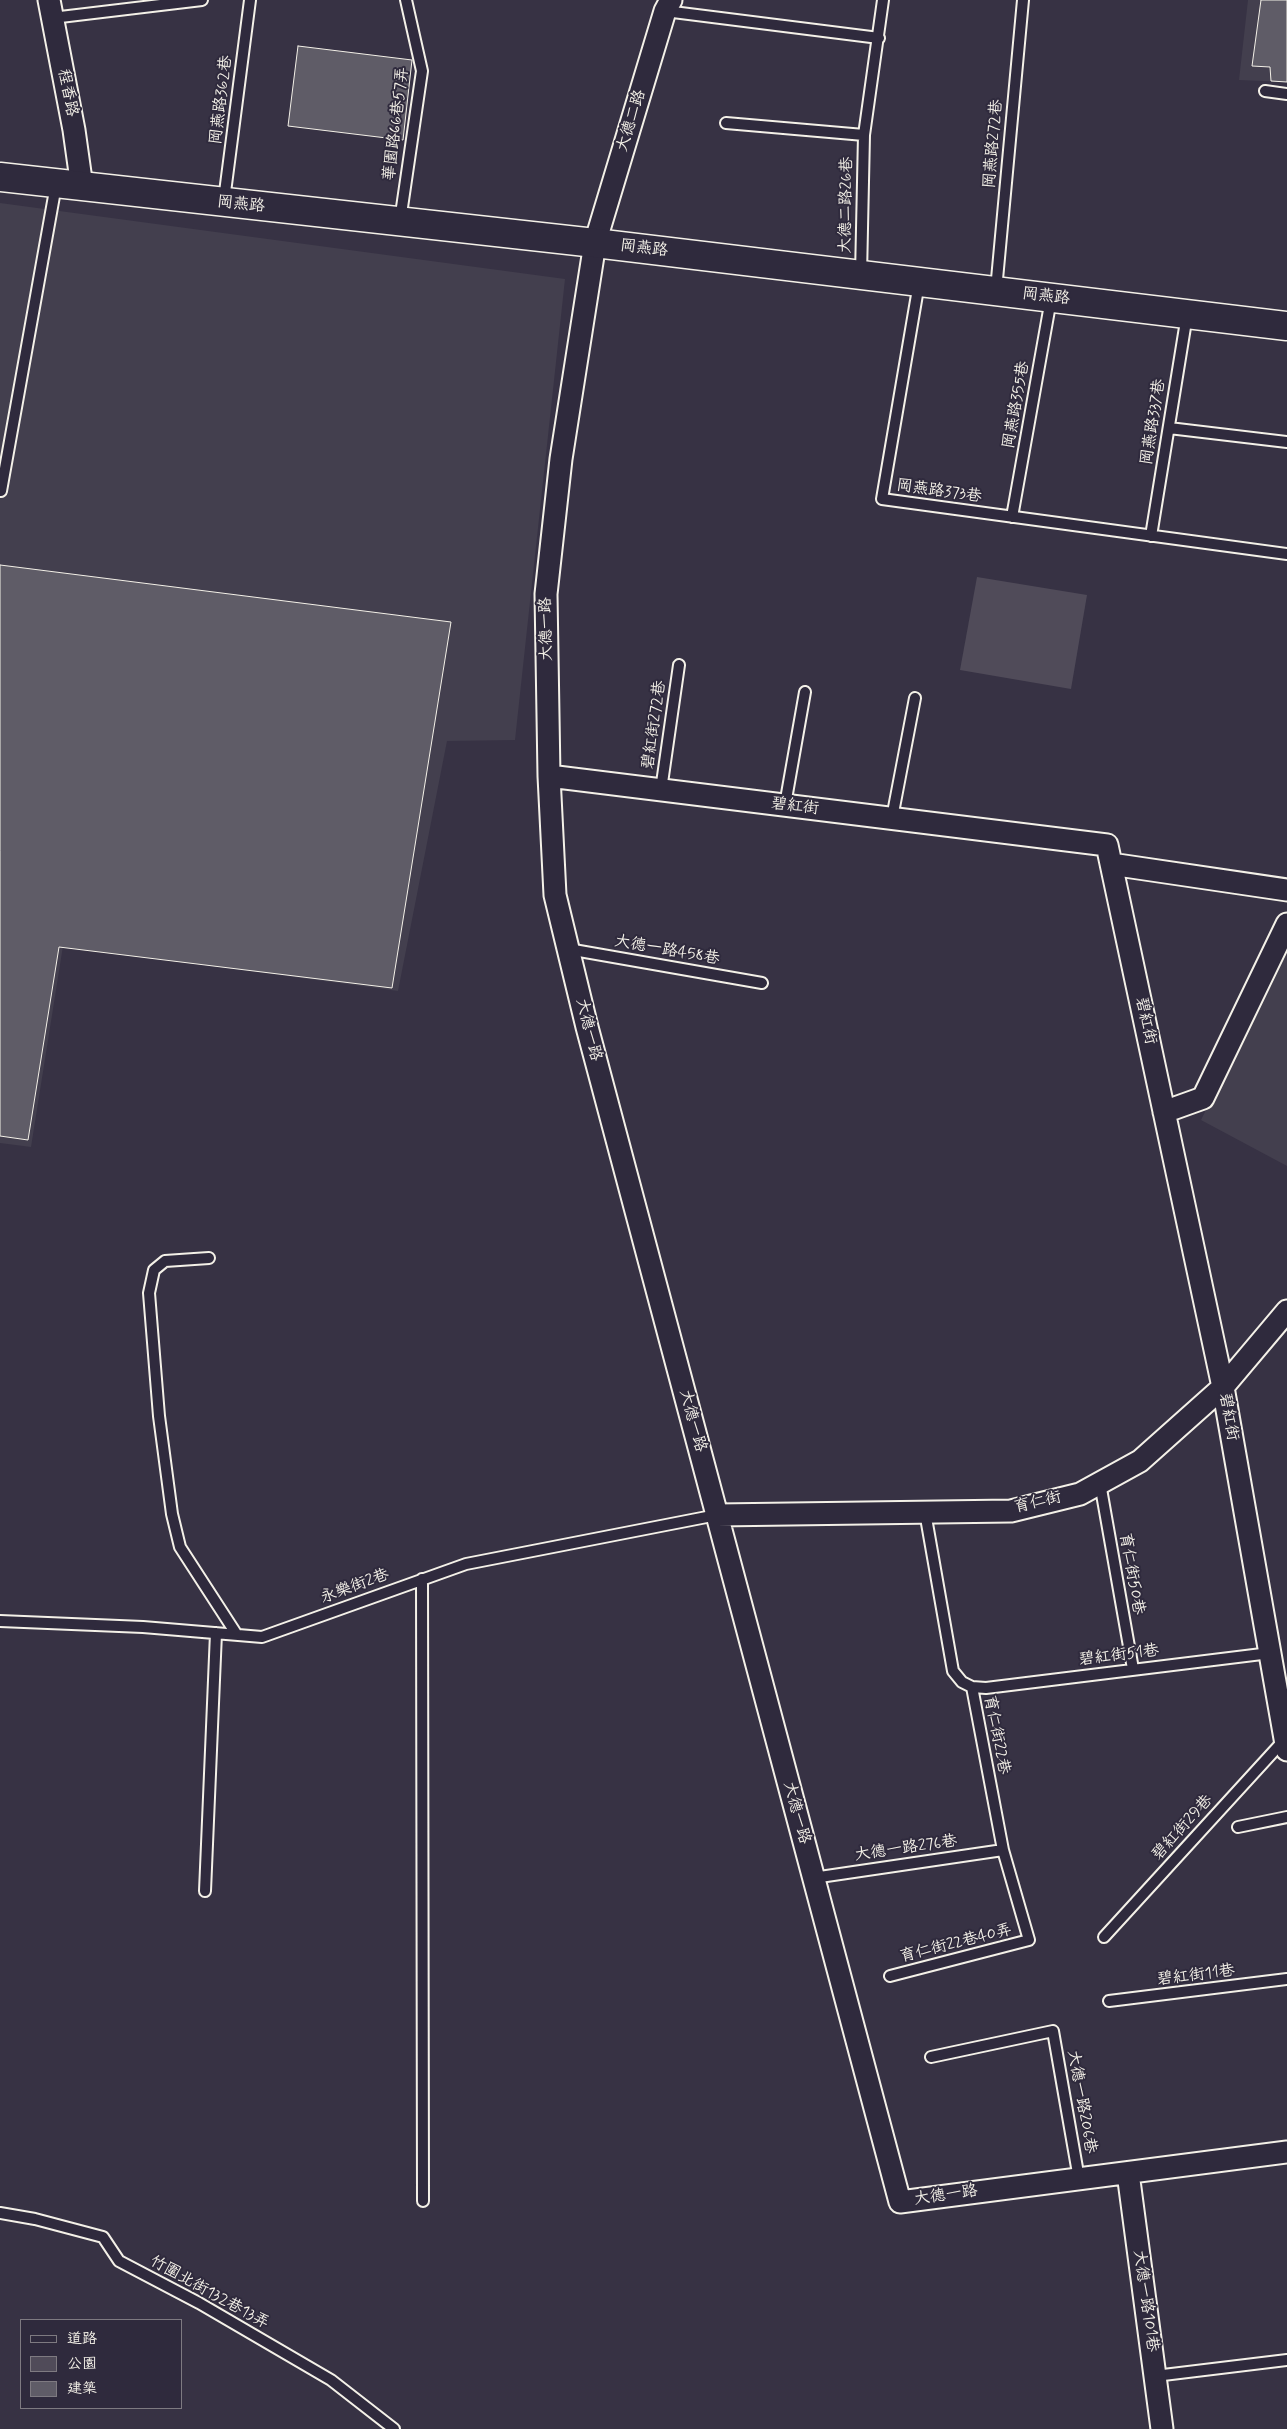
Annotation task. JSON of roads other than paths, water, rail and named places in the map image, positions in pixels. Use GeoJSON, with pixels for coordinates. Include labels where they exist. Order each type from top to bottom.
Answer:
{"type":"FeatureCollection","features":[{"type":"Feature","properties":{"kind":"street","name":"大德二路"},"geometry":{"type":"LineString","coordinates":[[595,243],[668,6]]}},
{"type":"Feature","properties":{"kind":"street","name":"程香路"},"geometry":{"type":"LineString","coordinates":[[51,9],[74,130],[69,185]]}},
{"type":"Feature","properties":{"kind":"street","name":"岡燕路"},"geometry":{"type":"LineString","coordinates":[[0,177],[595,243],[1287,326]]}},
{"type":"Feature","properties":{"kind":"street","name":"大德一路"},"geometry":{"type":"LineString","coordinates":[[595,243],[561,459],[546,594],[549,776],[555,895],[716,1515],[900,2202],[1287,2152]]}},
{"type":"Feature","properties":{"kind":"street","name":"碧紅街"},"geometry":{"type":"LineString","coordinates":[[549,776],[1107,845],[1223,1388],[1286,1742]]}},
{"type":"Feature","properties":{"kind":"street"},"geometry":{"type":"LineString","coordinates":[[1111,864],[1287,890]]}},
{"type":"Feature","properties":{"kind":"street"},"geometry":{"type":"LineString","coordinates":[[1164,1112],[1203,1098],[1287,924]]}},
{"type":"Feature","properties":{"kind":"street","name":"育仁街"},"geometry":{"type":"LineString","coordinates":[[716,1515],[1011,1511],[1080,1494],[1140,1462],[1223,1388],[1287,1311]]}},
{"type":"Feature","properties":{"kind":"street","name":"大德一路101巷"},"geometry":{"type":"LineString","coordinates":[[1128,2172],[1162,2429]]}},
{"type":"Feature","properties":{"kind":"lane"},"geometry":{"type":"LineString","coordinates":[[51,9],[202,0]]}},
{"type":"Feature","properties":{"kind":"lane","name":"岡燕路362巷"},"geometry":{"type":"LineString","coordinates":[[224,203],[250,0]]}},
{"type":"Feature","properties":{"kind":"lane","name":"華園路66巷57弄"},"geometry":{"type":"LineString","coordinates":[[400,222],[422,71],[406,0]]}},
{"type":"Feature","properties":{"kind":"lane","name":"大德二路26巷"},"geometry":{"type":"LineString","coordinates":[[861,275],[864,135],[883,0]]}},
{"type":"Feature","properties":{"kind":"lane","name":"岡燕路272巷"},"geometry":{"type":"LineString","coordinates":[[996,291],[1022,0]]}},
{"type":"Feature","properties":{"kind":"lane"},"geometry":{"type":"LineString","coordinates":[[668,6],[879,38]]}},
{"type":"Feature","properties":{"kind":"lane"},"geometry":{"type":"LineString","coordinates":[[1265,91],[1287,94]]}},
{"type":"Feature","properties":{"kind":"lane","name":"大德二路26巷"},"geometry":{"type":"LineString","coordinates":[[726,123],[864,135]]}},
{"type":"Feature","properties":{"kind":"lane"},"geometry":{"type":"LineString","coordinates":[[1,491],[69,185]]}},
{"type":"Feature","properties":{"kind":"lane","name":"岡燕路373巷"},"geometry":{"type":"LineString","coordinates":[[919,282],[882,499],[1287,554]]}},
{"type":"Feature","properties":{"kind":"lane","name":"岡燕路355巷"},"geometry":{"type":"LineString","coordinates":[[1012,517],[1052,298]]}},
{"type":"Feature","properties":{"kind":"lane","name":"岡燕路337巷"},"geometry":{"type":"LineString","coordinates":[[1151,536],[1188,314]]}},
{"type":"Feature","properties":{"kind":"lane"},"geometry":{"type":"LineString","coordinates":[[1169,428],[1287,442]]}},
{"type":"Feature","properties":{"kind":"lane","name":"碧紅街272巷"},"geometry":{"type":"LineString","coordinates":[[661,790],[679,664]]}},
{"type":"Feature","properties":{"kind":"lane"},"geometry":{"type":"LineString","coordinates":[[785,805],[805,692]]}},
{"type":"Feature","properties":{"kind":"lane"},"geometry":{"type":"LineString","coordinates":[[892,818],[915,698]]}},
{"type":"Feature","properties":{"kind":"lane","name":"大德一路458巷"},"geometry":{"type":"LineString","coordinates":[[568,949],[762,983]]}},
{"type":"Feature","properties":{"kind":"lane"},"geometry":{"type":"LineString","coordinates":[[209,1258],[165,1261],[154,1270],[149,1293],[159,1416],[172,1514],[180,1547],[237,1635]]}},
{"type":"Feature","properties":{"kind":"lane","name":"育仁街50巷"},"geometry":{"type":"LineString","coordinates":[[1100,1483],[1133,1669]]}},
{"type":"Feature","properties":{"kind":"lane","name":"育仁街22巷"},"geometry":{"type":"LineString","coordinates":[[925,1512],[953,1671],[962,1682],[972,1687],[1003,1850],[1029,1940]]}},
{"type":"Feature","properties":{"kind":"lane","name":"永樂街2巷"},"geometry":{"type":"LineString","coordinates":[[0,1621],[143,1627],[262,1637],[466,1564],[716,1515]]}},
{"type":"Feature","properties":{"kind":"lane"},"geometry":{"type":"LineString","coordinates":[[422,1579],[423,2201]]}},
{"type":"Feature","properties":{"kind":"lane"},"geometry":{"type":"LineString","coordinates":[[205,1891],[216,1633]]}},
{"type":"Feature","properties":{"kind":"lane","name":"碧紅街51巷"},"geometry":{"type":"LineString","coordinates":[[972,1687],[986,1688],[1270,1652]]}},
{"type":"Feature","properties":{"kind":"lane","name":"碧紅街29巷"},"geometry":{"type":"LineString","coordinates":[[1104,1937],[1286,1742]]}},
{"type":"Feature","properties":{"kind":"lane"},"geometry":{"type":"LineString","coordinates":[[1238,1827],[1287,1817]]}},
{"type":"Feature","properties":{"kind":"lane","name":"大德一路276巷"},"geometry":{"type":"LineString","coordinates":[[813,1878],[1003,1850]]}},
{"type":"Feature","properties":{"kind":"lane","name":"育仁街22巷40弄"},"geometry":{"type":"LineString","coordinates":[[890,1976],[1029,1940]]}},
{"type":"Feature","properties":{"kind":"lane","name":"碧紅街11巷"},"geometry":{"type":"LineString","coordinates":[[1109,2002],[1287,1979]]}},
{"type":"Feature","properties":{"kind":"lane","name":"大德一路206巷"},"geometry":{"type":"LineString","coordinates":[[931,2056],[1053,2031],[1079,2179]]}},
{"type":"Feature","properties":{"kind":"lane","name":"竹圍北街132巷13弄"},"geometry":{"type":"LineString","coordinates":[[0,2213],[35,2219],[103,2237],[119,2261],[200,2303],[331,2380],[394,2429]]}},
{"type":"Feature","properties":{"kind":"lane"},"geometry":{"type":"LineString","coordinates":[[1155,2376],[1287,2360]]}}]}
